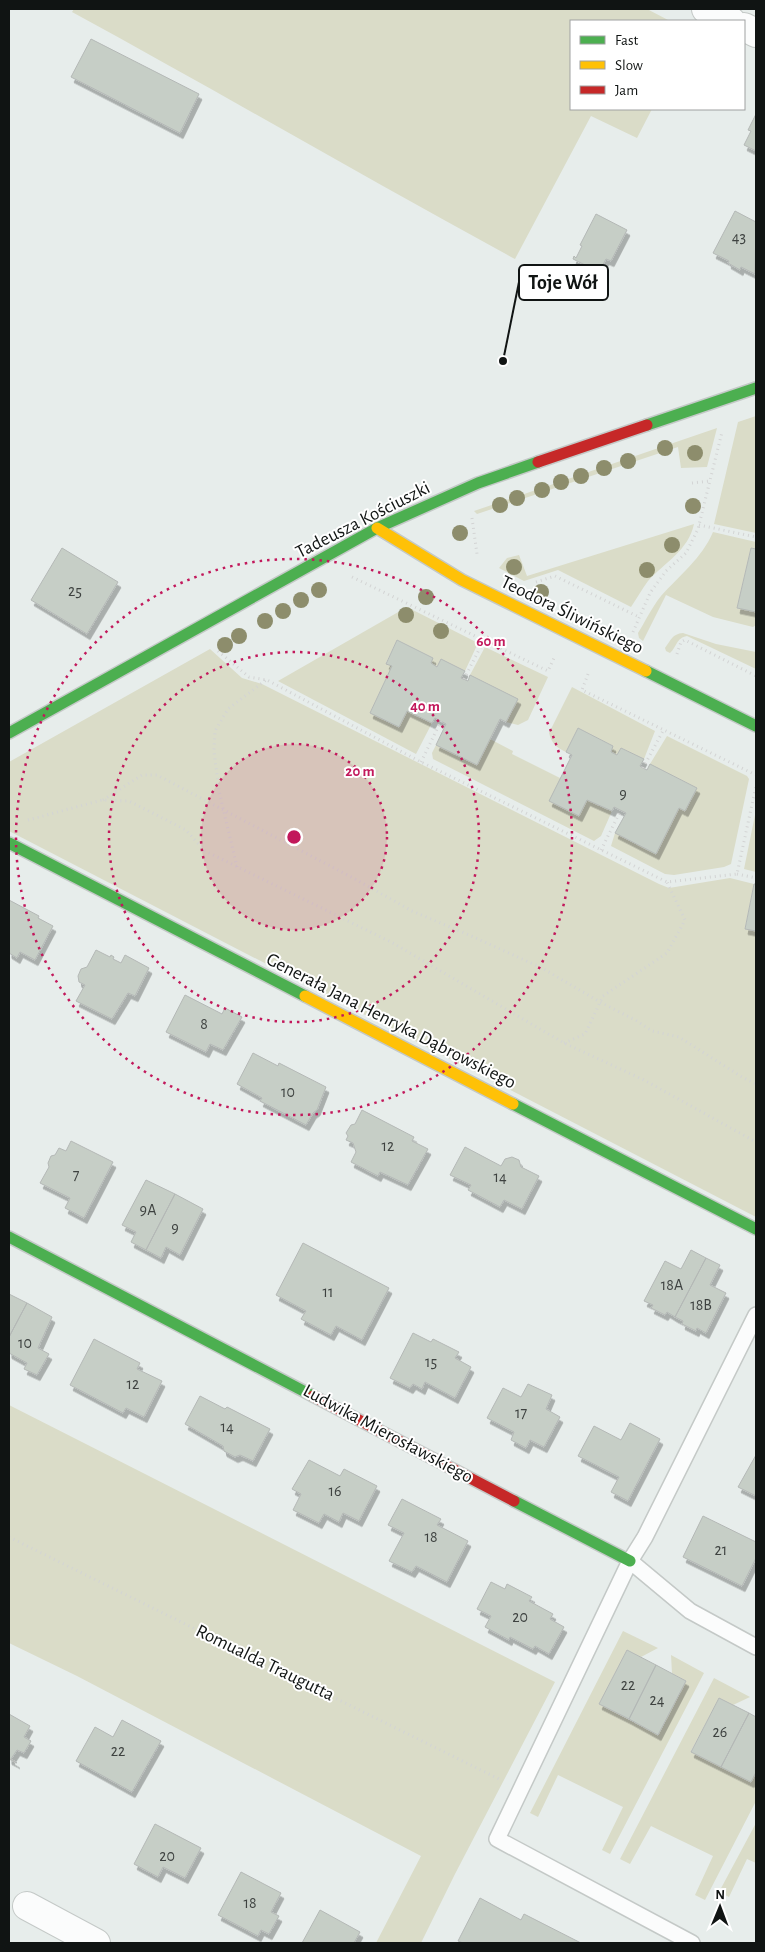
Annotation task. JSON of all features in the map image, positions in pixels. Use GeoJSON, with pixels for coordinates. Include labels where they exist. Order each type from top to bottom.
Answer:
{"type":"FeatureCollection","features":[{"type":"Feature","properties":{"kind":"street"},"geometry":{"type":"LineString","coordinates":[[706,9],[729,20]]}},
{"type":"Feature","properties":{"kind":"street","name":"Tadeusza Kościuszki"},"geometry":{"type":"LineString","coordinates":[[9,733],[377,528],[478,483],[756,388]]}},
{"type":"Feature","properties":{"kind":"street","name":"Teodora Śliwińskiego"},"geometry":{"type":"LineString","coordinates":[[377,528],[462,580],[756,726]]}},
{"type":"Feature","properties":{"kind":"street","name":"Generała Jana Henryka Dąbrowskiego"},"geometry":{"type":"LineString","coordinates":[[9,844],[756,1230]]}},
{"type":"Feature","properties":{"kind":"street","name":"Ludwika Mierosławskiego"},"geometry":{"type":"LineString","coordinates":[[9,1237],[630,1561]]}},
{"type":"Feature","properties":{"kind":"street"},"geometry":{"type":"LineString","coordinates":[[27,1906],[96,1943]]}},
{"type":"Feature","properties":{"kind":"lane"},"geometry":{"type":"LineString","coordinates":[[692,1943],[497,1839],[630,1561],[645,1537],[756,1315]]}},
{"type":"Feature","properties":{"kind":"lane","name":"Ludwika Mierosławskiego"},"geometry":{"type":"LineString","coordinates":[[630,1561],[690,1611],[756,1647]]}},
{"type":"Feature","properties":{"kind":"path"},"geometry":{"type":"LineString","coordinates":[[613,655],[628,640],[650,593],[666,570],[686,553],[699,525],[723,428]]}},
{"type":"Feature","properties":{"kind":"path"},"geometry":{"type":"LineString","coordinates":[[692,483],[710,481]]}},
{"type":"Feature","properties":{"kind":"path"},"geometry":{"type":"LineString","coordinates":[[471,509],[478,555]]}},
{"type":"Feature","properties":{"kind":"path"},"geometry":{"type":"LineString","coordinates":[[699,525],[756,537]]}},
{"type":"Feature","properties":{"kind":"path"},"geometry":{"type":"LineString","coordinates":[[347,574],[548,670],[556,654]]}},
{"type":"Feature","properties":{"kind":"path"},"geometry":{"type":"LineString","coordinates":[[530,584],[555,576],[639,618]]}},
{"type":"Feature","properties":{"kind":"path"},"geometry":{"type":"LineString","coordinates":[[464,679],[484,640]]}},
{"type":"Feature","properties":{"kind":"path"},"geometry":{"type":"LineString","coordinates":[[676,656],[681,642],[685,640],[756,676]]}},
{"type":"Feature","properties":{"kind":"path"},"geometry":{"type":"LineString","coordinates":[[215,648],[249,677],[266,680],[422,762],[666,882],[737,874],[756,878]]}},
{"type":"Feature","properties":{"kind":"path"},"geometry":{"type":"LineString","coordinates":[[589,669],[582,690],[756,775]]}},
{"type":"Feature","properties":{"kind":"path"},"geometry":{"type":"LineString","coordinates":[[237,867],[219,791],[214,751],[215,731],[228,709],[266,680]]}},
{"type":"Feature","properties":{"kind":"path"},"geometry":{"type":"LineString","coordinates":[[422,762],[441,721]]}},
{"type":"Feature","properties":{"kind":"path"},"geometry":{"type":"LineString","coordinates":[[643,768],[664,729]]}},
{"type":"Feature","properties":{"kind":"path"},"geometry":{"type":"LineString","coordinates":[[102,800],[142,775],[157,775],[355,878],[412,912],[542,968],[652,1031],[678,1037],[756,1084]]}},
{"type":"Feature","properties":{"kind":"path"},"geometry":{"type":"LineString","coordinates":[[737,874],[756,786]]}},
{"type":"Feature","properties":{"kind":"path"},"geometry":{"type":"LineString","coordinates":[[27,820],[102,800],[129,801],[186,830],[205,851],[391,942],[564,1043],[644,1080],[756,1142]]}},
{"type":"Feature","properties":{"kind":"path"},"geometry":{"type":"LineString","coordinates":[[602,850],[621,810]]}},
{"type":"Feature","properties":{"kind":"path"},"geometry":{"type":"LineString","coordinates":[[564,1043],[585,1034],[603,996],[667,953],[685,920],[666,882]]}},
{"type":"Feature","properties":{"kind":"path","name":"Romualda Traugutta"},"geometry":{"type":"LineString","coordinates":[[9,1537],[520,1790]]}},
{"type":"Feature","properties":{"kind":"green space"},"geometry":{"type":"Polygon","coordinates":[[[74,9],[647,9],[668,20],[570,20],[570,110],[651,110],[637,138],[591,116],[515,259],[72,12],[74,9]]]}},
{"type":"Feature","properties":{"kind":"green space"},"geometry":{"type":"Polygon","coordinates":[[[756,416],[756,533],[714,524],[738,422],[756,416]]]}},
{"type":"Feature","properties":{"kind":"green space"},"geometry":{"type":"Polygon","coordinates":[[[717,428],[707,467],[681,468],[678,447],[477,514],[474,511],[717,428]]]}},
{"type":"Feature","properties":{"kind":"green space"},"geometry":{"type":"Polygon","coordinates":[[[694,524],[687,542],[648,581],[631,607],[558,570],[524,581],[499,568],[507,558],[519,555],[527,576],[694,524]]]}},
{"type":"Feature","properties":{"kind":"green space"},"geometry":{"type":"Polygon","coordinates":[[[713,532],[756,542],[756,549],[751,548],[737,608],[756,612],[756,625],[753,627],[713,617],[666,595],[643,641],[639,638],[638,633],[655,605],[703,550],[713,532]]]}},
{"type":"Feature","properties":{"kind":"green space"},"geometry":{"type":"Polygon","coordinates":[[[407,607],[478,643],[465,671],[441,659],[437,667],[431,663],[433,658],[397,640],[386,663],[392,666],[370,713],[399,727],[407,711],[432,723],[416,754],[278,681],[407,607]]]}},
{"type":"Feature","properties":{"kind":"green space"},"geometry":{"type":"Polygon","coordinates":[[[683,633],[716,644],[756,652],[756,669],[687,636],[679,641],[670,653],[666,651],[665,648],[672,638],[683,633]]]}},
{"type":"Feature","properties":{"kind":"green space"},"geometry":{"type":"Polygon","coordinates":[[[485,647],[548,677],[528,720],[518,725],[506,722],[517,699],[470,675],[485,647]]]}},
{"type":"Feature","properties":{"kind":"green space"},"geometry":{"type":"Polygon","coordinates":[[[210,649],[242,678],[262,684],[659,884],[669,888],[730,878],[754,884],[745,928],[756,931],[756,1217],[9,831],[9,762],[210,649]]]}},
{"type":"Feature","properties":{"kind":"green space"},"geometry":{"type":"Polygon","coordinates":[[[572,687],[655,731],[644,759],[621,748],[617,755],[611,752],[613,746],[578,728],[566,752],[555,745],[549,733],[572,687]]]}},
{"type":"Feature","properties":{"kind":"green space"},"geometry":{"type":"Polygon","coordinates":[[[667,736],[747,776],[749,779],[731,864],[724,867],[674,875],[665,874],[611,846],[615,833],[656,854],[679,808],[685,810],[696,788],[650,764],[667,736]]]}},
{"type":"Feature","properties":{"kind":"green space"},"geometry":{"type":"Polygon","coordinates":[[[490,739],[513,751],[512,754],[560,778],[587,800],[612,811],[601,836],[594,841],[433,759],[432,753],[436,745],[477,765],[490,739]]]}},
{"type":"Feature","properties":{"kind":"green space"},"geometry":{"type":"Polygon","coordinates":[[[756,810],[756,872],[744,869],[756,810]]]}},
{"type":"Feature","properties":{"kind":"green space"},"geometry":{"type":"Polygon","coordinates":[[[9,1405],[555,1682],[421,1943],[376,1943],[421,1856],[77,1676],[9,1643],[9,1405]]]}},
{"type":"Feature","properties":{"kind":"green space"},"geometry":{"type":"Polygon","coordinates":[[[623,1631],[658,1648],[641,1657],[627,1650],[599,1704],[658,1735],[686,1681],[672,1673],[671,1655],[704,1673],[610,1854],[602,1850],[623,1807],[558,1775],[538,1817],[530,1813],[623,1631]]]}},
{"type":"Feature","properties":{"kind":"green space"},"geometry":{"type":"Polygon","coordinates":[[[714,1678],[750,1697],[733,1705],[719,1698],[691,1751],[750,1782],[756,1772],[756,1801],[705,1900],[695,1895],[713,1856],[651,1826],[630,1864],[620,1859],[714,1678]]]}},
{"type":"Feature","properties":{"kind":"green space"},"geometry":{"type":"Polygon","coordinates":[[[756,1823],[756,1863],[747,1859],[729,1897],[719,1892],[756,1823]]]}},
{"type":"Feature","properties":{"kind":"building"},"geometry":{"type":"Polygon","coordinates":[[[91,39],[199,94],[180,133],[71,77],[91,39]]]}},
{"type":"Feature","properties":{"kind":"building"},"geometry":{"type":"Polygon","coordinates":[[[756,114],[756,151],[744,145],[751,131],[748,130],[756,114]]]}},
{"type":"Feature","properties":{"kind":"building"},"geometry":{"type":"Polygon","coordinates":[[[735,211],[756,222],[755,274],[741,267],[740,270],[728,263],[729,261],[713,253],[735,211]]]}},
{"type":"Feature","properties":{"kind":"building"},"geometry":{"type":"Polygon","coordinates":[[[596,214],[627,230],[611,261],[606,259],[599,272],[573,259],[574,256],[576,258],[582,246],[580,245],[596,214]]]}},
{"type":"Feature","properties":{"kind":"building"},"geometry":{"type":"Polygon","coordinates":[[[62,548],[118,582],[87,634],[31,600],[62,548]]]}},
{"type":"Feature","properties":{"kind":"building"},"geometry":{"type":"Polygon","coordinates":[[[751,548],[756,549],[756,612],[737,608],[751,548]]]}},
{"type":"Feature","properties":{"kind":"building"},"geometry":{"type":"Polygon","coordinates":[[[397,640],[433,658],[431,663],[437,667],[441,659],[465,671],[461,678],[468,681],[470,675],[518,699],[506,722],[500,719],[477,765],[436,745],[446,724],[435,718],[432,723],[407,711],[399,727],[370,713],[392,666],[386,664],[397,640]]]}},
{"type":"Feature","properties":{"kind":"building"},"geometry":{"type":"Polygon","coordinates":[[[578,728],[613,746],[611,752],[617,755],[621,748],[644,759],[640,766],[643,768],[647,770],[650,764],[697,788],[685,811],[679,808],[656,854],[615,833],[626,813],[614,807],[612,811],[587,800],[579,816],[549,801],[572,755],[566,752],[578,728]]]}},
{"type":"Feature","properties":{"kind":"building"},"geometry":{"type":"Polygon","coordinates":[[[754,884],[756,884],[756,931],[745,929],[754,884]]]}},
{"type":"Feature","properties":{"kind":"building"},"geometry":{"type":"Polygon","coordinates":[[[9,900],[53,926],[35,960],[20,952],[17,958],[9,953],[9,900]]]}},
{"type":"Feature","properties":{"kind":"building"},"geometry":{"type":"Polygon","coordinates":[[[96,950],[110,957],[111,955],[114,957],[113,959],[121,963],[125,955],[149,968],[135,996],[128,993],[112,1019],[76,1001],[85,985],[79,982],[78,976],[81,969],[87,967],[96,950]]]}},
{"type":"Feature","properties":{"kind":"building"},"geometry":{"type":"Polygon","coordinates":[[[185,995],[222,1014],[225,1008],[242,1017],[223,1050],[210,1044],[206,1052],[166,1032],[185,995]]]}},
{"type":"Feature","properties":{"kind":"building"},"geometry":{"type":"Polygon","coordinates":[[[253,1053],[278,1066],[279,1063],[326,1087],[317,1110],[306,1125],[260,1101],[262,1098],[237,1084],[253,1053]]]}},
{"type":"Feature","properties":{"kind":"building"},"geometry":{"type":"Polygon","coordinates":[[[362,1110],[414,1137],[412,1141],[428,1149],[408,1185],[380,1172],[378,1176],[351,1162],[356,1152],[353,1143],[346,1140],[348,1136],[346,1133],[351,1125],[355,1124],[362,1110]]]}},
{"type":"Feature","properties":{"kind":"building"},"geometry":{"type":"Polygon","coordinates":[[[71,1141],[113,1162],[84,1218],[65,1208],[70,1198],[40,1183],[49,1167],[48,1163],[51,1156],[55,1155],[59,1148],[66,1151],[71,1141]]]}},
{"type":"Feature","properties":{"kind":"building"},"geometry":{"type":"Polygon","coordinates":[[[465,1147],[501,1166],[505,1159],[512,1157],[519,1160],[521,1167],[539,1176],[522,1209],[504,1200],[500,1207],[468,1190],[471,1185],[450,1175],[465,1147]]]}},
{"type":"Feature","properties":{"kind":"building"},"geometry":{"type":"Polygon","coordinates":[[[146,1180],[175,1194],[146,1250],[131,1242],[136,1232],[122,1225],[146,1180]]]}},
{"type":"Feature","properties":{"kind":"building"},"geometry":{"type":"Polygon","coordinates":[[[175,1194],[203,1209],[180,1255],[166,1247],[161,1258],[146,1250],[175,1194]]]}},
{"type":"Feature","properties":{"kind":"building"},"geometry":{"type":"Polygon","coordinates":[[[303,1243],[389,1288],[362,1340],[336,1326],[331,1335],[301,1319],[306,1311],[276,1295],[303,1243]]]}},
{"type":"Feature","properties":{"kind":"building"},"geometry":{"type":"Polygon","coordinates":[[[691,1250],[706,1258],[675,1317],[667,1312],[665,1315],[651,1308],[653,1305],[644,1301],[665,1261],[681,1269],[691,1250]]]}},
{"type":"Feature","properties":{"kind":"building"},"geometry":{"type":"Polygon","coordinates":[[[706,1258],[720,1265],[710,1285],[726,1293],[706,1333],[697,1328],[696,1331],[682,1324],[683,1321],[675,1317],[706,1258]]]}},
{"type":"Feature","properties":{"kind":"building"},"geometry":{"type":"Polygon","coordinates":[[[9,1294],[27,1303],[9,1337],[9,1294]]]}},
{"type":"Feature","properties":{"kind":"building"},"geometry":{"type":"Polygon","coordinates":[[[27,1303],[52,1317],[38,1348],[49,1354],[37,1375],[24,1369],[27,1363],[9,1353],[9,1337],[27,1303]]]}},
{"type":"Feature","properties":{"kind":"building"},"geometry":{"type":"Polygon","coordinates":[[[413,1333],[431,1342],[433,1339],[459,1352],[455,1358],[471,1367],[455,1398],[425,1382],[422,1389],[413,1384],[410,1388],[390,1378],[413,1333]]]}},
{"type":"Feature","properties":{"kind":"building"},"geometry":{"type":"Polygon","coordinates":[[[94,1339],[140,1363],[137,1369],[162,1381],[144,1417],[126,1408],[123,1413],[70,1385],[94,1339]]]}},
{"type":"Feature","properties":{"kind":"building"},"geometry":{"type":"Polygon","coordinates":[[[528,1384],[552,1395],[546,1409],[560,1417],[544,1447],[530,1440],[526,1448],[511,1440],[514,1432],[487,1418],[503,1388],[521,1397],[528,1384]]]}},
{"type":"Feature","properties":{"kind":"building"},"geometry":{"type":"Polygon","coordinates":[[[200,1396],[225,1409],[227,1407],[270,1429],[253,1461],[240,1455],[235,1457],[224,1451],[223,1446],[185,1424],[200,1396]]]}},
{"type":"Feature","properties":{"kind":"building"},"geometry":{"type":"Polygon","coordinates":[[[630,1423],[660,1439],[628,1501],[611,1492],[619,1477],[578,1456],[594,1426],[621,1440],[630,1423]]]}},
{"type":"Feature","properties":{"kind":"building"},"geometry":{"type":"Polygon","coordinates":[[[756,1455],[756,1496],[738,1487],[756,1455]]]}},
{"type":"Feature","properties":{"kind":"building"},"geometry":{"type":"Polygon","coordinates":[[[309,1460],[340,1476],[344,1469],[377,1486],[359,1521],[343,1513],[339,1522],[324,1514],[319,1523],[293,1510],[301,1494],[292,1489],[309,1460]]]}},
{"type":"Feature","properties":{"kind":"building"},"geometry":{"type":"Polygon","coordinates":[[[402,1499],[441,1519],[437,1525],[468,1541],[447,1582],[416,1566],[412,1572],[389,1561],[404,1533],[388,1525],[402,1499]]]}},
{"type":"Feature","properties":{"kind":"building"},"geometry":{"type":"Polygon","coordinates":[[[703,1516],[756,1542],[756,1558],[742,1586],[683,1557],[703,1516]]]}},
{"type":"Feature","properties":{"kind":"building"},"geometry":{"type":"Polygon","coordinates":[[[491,1582],[505,1589],[507,1584],[532,1597],[529,1601],[553,1614],[550,1619],[564,1627],[549,1654],[535,1646],[533,1649],[510,1637],[509,1640],[485,1627],[491,1616],[477,1609],[491,1582]]]}},
{"type":"Feature","properties":{"kind":"building"},"geometry":{"type":"Polygon","coordinates":[[[627,1650],[656,1665],[629,1719],[599,1704],[627,1650]]]}},
{"type":"Feature","properties":{"kind":"building"},"geometry":{"type":"Polygon","coordinates":[[[656,1665],[686,1681],[658,1735],[629,1719],[656,1665]]]}},
{"type":"Feature","properties":{"kind":"building"},"geometry":{"type":"Polygon","coordinates":[[[719,1698],[749,1713],[721,1767],[691,1752],[719,1698]]]}},
{"type":"Feature","properties":{"kind":"building"},"geometry":{"type":"Polygon","coordinates":[[[749,1713],[756,1717],[756,1772],[751,1782],[721,1767],[749,1713]]]}},
{"type":"Feature","properties":{"kind":"building"},"geometry":{"type":"Polygon","coordinates":[[[9,1714],[30,1726],[24,1737],[31,1741],[24,1753],[17,1750],[11,1759],[17,1763],[9,1759],[9,1714]]]}},
{"type":"Feature","properties":{"kind":"building"},"geometry":{"type":"Polygon","coordinates":[[[122,1720],[161,1741],[132,1792],[76,1761],[95,1727],[113,1737],[122,1720]]]}},
{"type":"Feature","properties":{"kind":"building"},"geometry":{"type":"Polygon","coordinates":[[[155,1824],[201,1848],[185,1878],[163,1867],[158,1877],[134,1864],[155,1824]]]}},
{"type":"Feature","properties":{"kind":"building"},"geometry":{"type":"Polygon","coordinates":[[[241,1872],[281,1893],[271,1912],[279,1916],[269,1934],[261,1930],[258,1936],[218,1915],[241,1872]]]}},
{"type":"Feature","properties":{"kind":"building"},"geometry":{"type":"Polygon","coordinates":[[[480,1898],[521,1920],[524,1914],[581,1943],[463,1943],[458,1941],[480,1898]]]}},
{"type":"Feature","properties":{"kind":"building"},"geometry":{"type":"Polygon","coordinates":[[[320,1910],[360,1932],[354,1943],[302,1943],[320,1910]]]}},
{"type":"Feature","properties":{"kind":"traffic: fast"},"geometry":{"type":"LineString","coordinates":[[647,425],[756,388]]}},
{"type":"Feature","properties":{"kind":"traffic: fast"},"geometry":{"type":"LineString","coordinates":[[9,733],[377,528],[478,483],[538,462]]}},
{"type":"Feature","properties":{"kind":"traffic: fast"},"geometry":{"type":"LineString","coordinates":[[646,671],[756,726]]}},
{"type":"Feature","properties":{"kind":"traffic: fast"},"geometry":{"type":"LineString","coordinates":[[9,843],[305,996]]}},
{"type":"Feature","properties":{"kind":"traffic: fast"},"geometry":{"type":"LineString","coordinates":[[513,1104],[756,1229]]}},
{"type":"Feature","properties":{"kind":"traffic: fast"},"geometry":{"type":"LineString","coordinates":[[9,1237],[313,1396]]}},
{"type":"Feature","properties":{"kind":"traffic: fast"},"geometry":{"type":"LineString","coordinates":[[514,1501],[630,1561]]}},
{"type":"Feature","properties":{"kind":"traffic: slow"},"geometry":{"type":"LineString","coordinates":[[377,528],[462,580],[646,671]]}},
{"type":"Feature","properties":{"kind":"traffic: slow"},"geometry":{"type":"LineString","coordinates":[[305,996],[513,1104]]}},
{"type":"Feature","properties":{"kind":"traffic: jam"},"geometry":{"type":"LineString","coordinates":[[538,462],[647,425]]}},
{"type":"Feature","properties":{"kind":"traffic: jam"},"geometry":{"type":"LineString","coordinates":[[313,1396],[514,1501]]}},
{"type":"Feature","properties":{"kind":"place","name":"Toje Wół"},"geometry":{"type":"Point","coordinates":[503,361]}}]}
